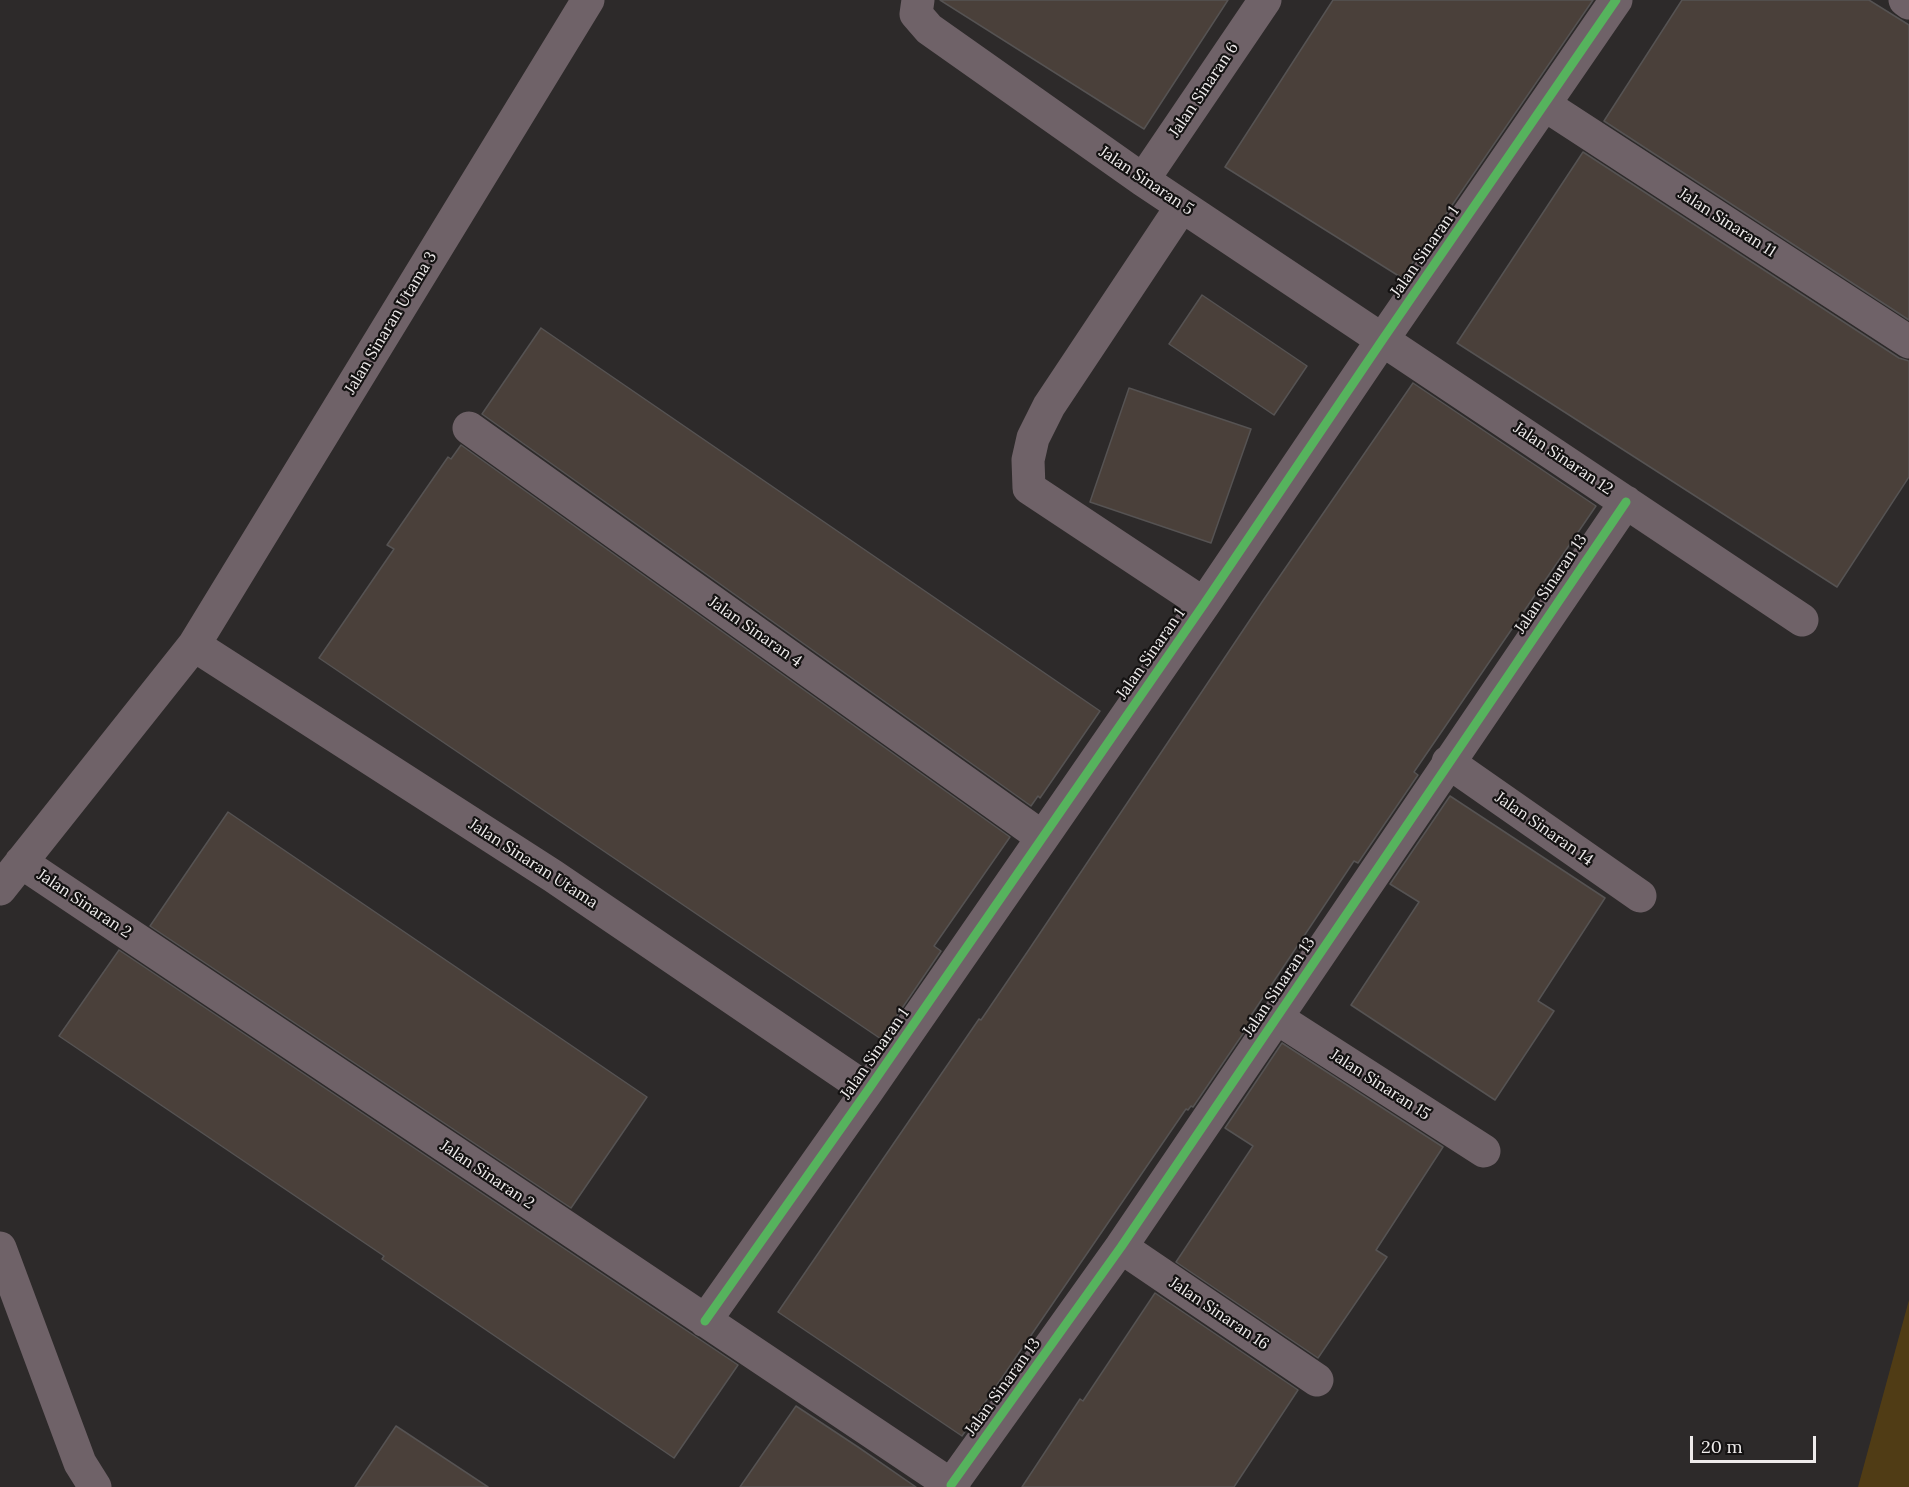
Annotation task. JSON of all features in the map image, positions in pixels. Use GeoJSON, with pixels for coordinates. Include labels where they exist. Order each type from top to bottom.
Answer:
{"type":"FeatureCollection","features":[{"type":"Feature","properties":{"kind":"street","name":"Jalan Sinaran Utama 3"},"geometry":{"type":"LineString","coordinates":[[0,889],[194,645],[588,0]]}},
{"type":"Feature","properties":{"kind":"street","name":"Jalan Sinaran 6"},"geometry":{"type":"LineString","coordinates":[[1143,180],[1265,0]]}},
{"type":"Feature","properties":{"kind":"street","name":"Jalan Sinaran 1"},"geometry":{"type":"LineString","coordinates":[[705,1321],[868,1090],[1204,604],[1616,0]]}},
{"type":"Feature","properties":{"kind":"street"},"geometry":{"type":"LineString","coordinates":[[1905,0],[1909,3]]}},
{"type":"Feature","properties":{"kind":"street","name":"Jalan Sinaran 5"},"geometry":{"type":"LineString","coordinates":[[917,7],[929,29],[1143,180],[1383,339]]}},
{"type":"Feature","properties":{"kind":"street","name":"Jalan Sinaran 11"},"geometry":{"type":"LineString","coordinates":[[1545,105],[1909,342]]}},
{"type":"Feature","properties":{"kind":"street"},"geometry":{"type":"LineString","coordinates":[[1182,206],[1049,406],[1034,438],[1028,460],[1029,488],[1204,604]]}},
{"type":"Feature","properties":{"kind":"street","name":"Jalan Sinaran 12"},"geometry":{"type":"LineString","coordinates":[[1383,339],[1802,620]]}},
{"type":"Feature","properties":{"kind":"street","name":"Jalan Sinaran 4"},"geometry":{"type":"LineString","coordinates":[[469,428],[1042,837]]}},
{"type":"Feature","properties":{"kind":"street","name":"Jalan Sinaran 13"},"geometry":{"type":"LineString","coordinates":[[953,1486],[1121,1247],[1626,502]]}},
{"type":"Feature","properties":{"kind":"street","name":"Jalan Sinaran Utama"},"geometry":{"type":"LineString","coordinates":[[194,645],[553,876],[868,1090]]}},
{"type":"Feature","properties":{"kind":"street","name":"Jalan Sinaran 14"},"geometry":{"type":"LineString","coordinates":[[1448,762],[1640,897]]}},
{"type":"Feature","properties":{"kind":"street","name":"Jalan Sinaran 2"},"geometry":{"type":"LineString","coordinates":[[21,862],[953,1486]]}},
{"type":"Feature","properties":{"kind":"street","name":"Jalan Sinaran 15"},"geometry":{"type":"LineString","coordinates":[[1277,1018],[1484,1151]]}},
{"type":"Feature","properties":{"kind":"street","name":"Jalan Sinaran 16"},"geometry":{"type":"LineString","coordinates":[[1121,1247],[1317,1380]]}},
{"type":"Feature","properties":{"kind":"street"},"geometry":{"type":"LineString","coordinates":[[0,1248],[80,1463],[95,1487]]}},
{"type":"Feature","properties":{"kind":"shaded area"},"geometry":{"type":"Polygon","coordinates":[[[1909,1300],[1909,1487],[1858,1487],[1909,1300]]]}},
{"type":"Feature","properties":{"kind":"building"},"geometry":{"type":"Polygon","coordinates":[[[940,0],[1228,0],[1144,129],[940,0]]]}},
{"type":"Feature","properties":{"kind":"building"},"geometry":{"type":"Polygon","coordinates":[[[1333,0],[1593,0],[1402,278],[1225,167],[1333,0]]]}},
{"type":"Feature","properties":{"kind":"building"},"geometry":{"type":"Polygon","coordinates":[[[1682,0],[1869,0],[1909,25],[1909,320],[1604,121],[1682,0]]]}},
{"type":"Feature","properties":{"kind":"building"},"geometry":{"type":"Polygon","coordinates":[[[1583,152],[1899,358],[1909,361],[1909,477],[1837,587],[1457,343],[1583,152]]]}},
{"type":"Feature","properties":{"kind":"building"},"geometry":{"type":"Polygon","coordinates":[[[1202,295],[1307,366],[1274,415],[1169,344],[1202,295]]]}},
{"type":"Feature","properties":{"kind":"building"},"geometry":{"type":"Polygon","coordinates":[[[541,328],[1100,711],[1040,798],[1038,796],[1031,806],[482,414],[541,328]]]}},
{"type":"Feature","properties":{"kind":"building"},"geometry":{"type":"Polygon","coordinates":[[[1413,383],[1596,506],[1414,772],[1418,775],[1358,863],[1354,861],[1250,1017],[1253,1019],[1193,1107],[1186,1109],[962,1436],[778,1312],[979,1019],[981,1020],[1262,602],[1413,383]]]}},
{"type":"Feature","properties":{"kind":"building"},"geometry":{"type":"Polygon","coordinates":[[[1129,388],[1251,429],[1211,543],[1090,502],[1129,388]]]}},
{"type":"Feature","properties":{"kind":"building"},"geometry":{"type":"Polygon","coordinates":[[[461,445],[1010,837],[934,946],[941,951],[881,1039],[319,658],[394,549],[387,545],[448,457],[451,459],[461,445]]]}},
{"type":"Feature","properties":{"kind":"building"},"geometry":{"type":"Polygon","coordinates":[[[1450,796],[1605,898],[1538,1001],[1554,1011],[1495,1100],[1351,1005],[1419,902],[1390,884],[1450,796]]]}},
{"type":"Feature","properties":{"kind":"building"},"geometry":{"type":"Polygon","coordinates":[[[228,812],[647,1097],[571,1208],[150,926],[228,812]]]}},
{"type":"Feature","properties":{"kind":"building"},"geometry":{"type":"Polygon","coordinates":[[[119,950],[738,1365],[674,1458],[382,1259],[384,1256],[59,1036],[119,950]]]}},
{"type":"Feature","properties":{"kind":"building"},"geometry":{"type":"Polygon","coordinates":[[[1282,1043],[1443,1147],[1376,1250],[1387,1257],[1318,1358],[1176,1262],[1253,1146],[1225,1128],[1282,1043]]]}},
{"type":"Feature","properties":{"kind":"building"},"geometry":{"type":"Polygon","coordinates":[[[1155,1293],[1298,1390],[1234,1487],[1022,1487],[1080,1399],[1083,1401],[1155,1293]]]}},
{"type":"Feature","properties":{"kind":"building"},"geometry":{"type":"Polygon","coordinates":[[[796,1406],[858,1447],[916,1487],[740,1487],[796,1406]]]}},
{"type":"Feature","properties":{"kind":"building"},"geometry":{"type":"Polygon","coordinates":[[[396,1426],[488,1487],[355,1487],[396,1426]]]}},
{"type":"Feature","properties":{"kind":"cycle path"},"geometry":{"type":"LineString","coordinates":[[705,1321],[868,1090],[1204,604],[1616,0]]}},
{"type":"Feature","properties":{"kind":"cycle path"},"geometry":{"type":"LineString","coordinates":[[951,1485],[1121,1247],[1626,502]]}}]}
